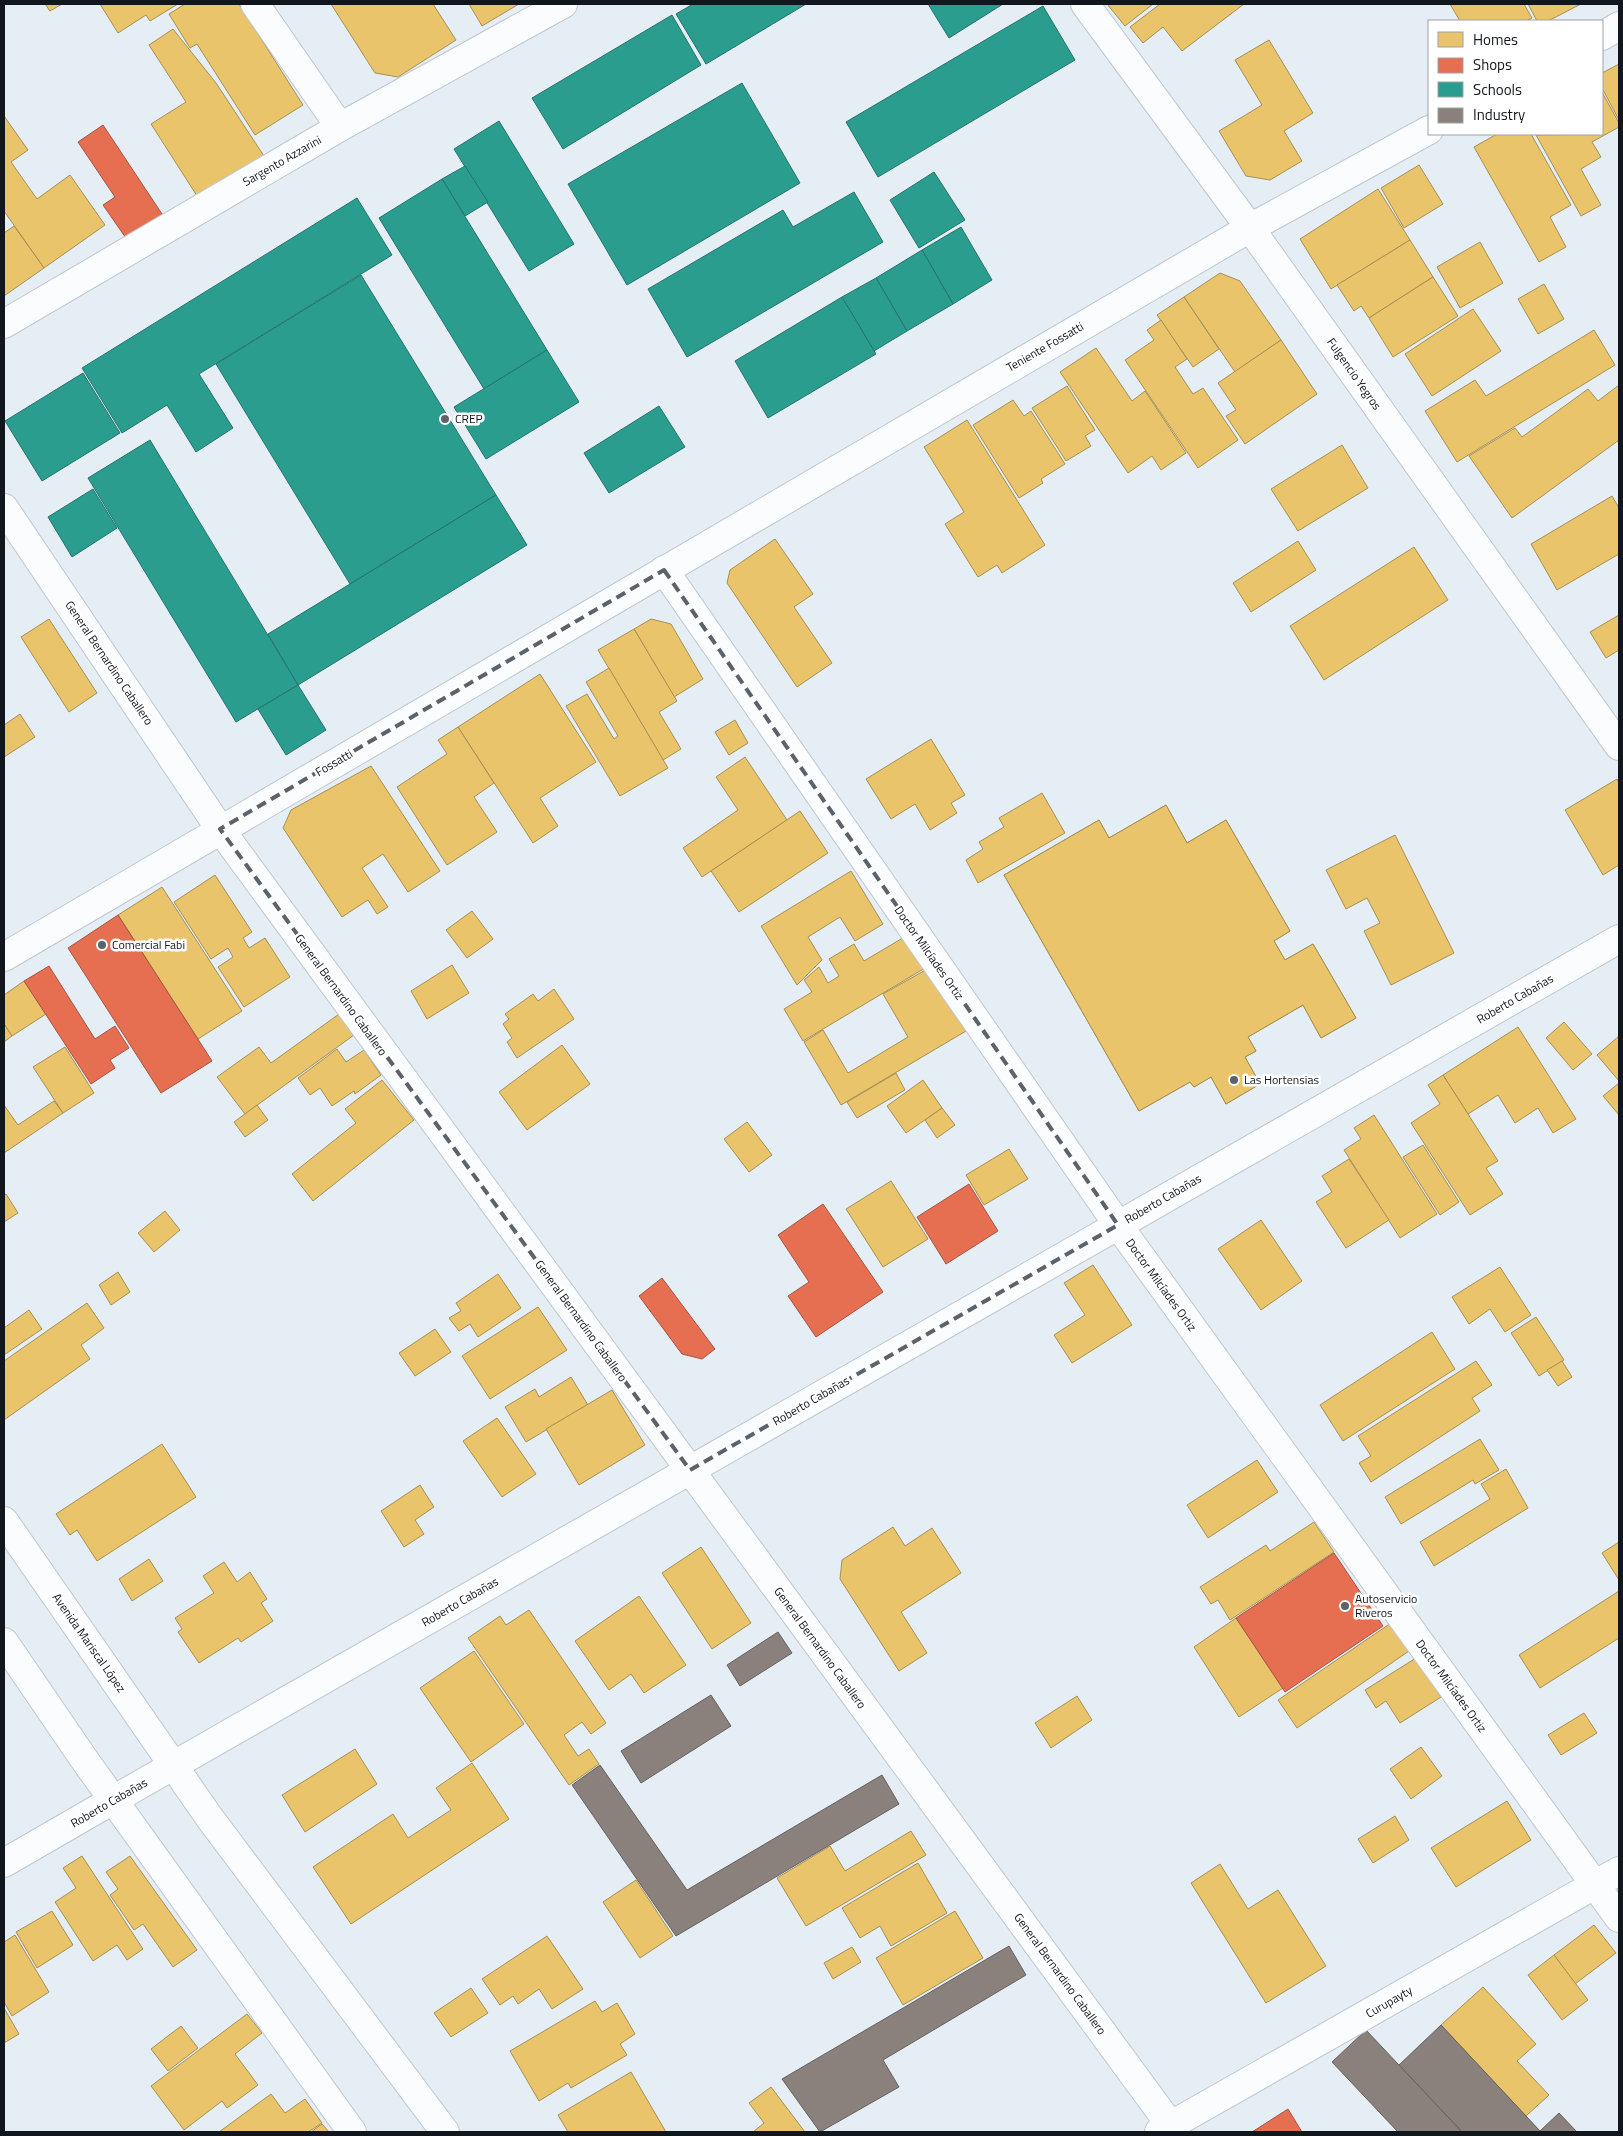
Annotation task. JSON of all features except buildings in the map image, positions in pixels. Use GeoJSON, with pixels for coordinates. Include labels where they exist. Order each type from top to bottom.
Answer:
{"type":"FeatureCollection","features":[{"type":"Feature","properties":{"kind":"street"},"geometry":{"type":"LineString","coordinates":[[255,4],[340,127]]}},
{"type":"Feature","properties":{"kind":"street","name":"Sargento Azzarini"},"geometry":{"type":"LineString","coordinates":[[4,324],[340,127],[563,4]]}},
{"type":"Feature","properties":{"kind":"street","name":"Fulgencio Yegros"},"geometry":{"type":"LineString","coordinates":[[1085,4],[1250,228],[1619,746]]}},
{"type":"Feature","properties":{"kind":"street"},"geometry":{"type":"LineString","coordinates":[[1603,35],[1619,26]]}},
{"type":"Feature","properties":{"kind":"street","name":"Teniente Fossatti"},"geometry":{"type":"LineString","coordinates":[[664,570],[1250,228],[1428,131]]}},
{"type":"Feature","properties":{"kind":"street","name":"General Bernardino Caballero"},"geometry":{"type":"LineString","coordinates":[[4,508],[220,829],[690,1470],[1165,2129]]}},
{"type":"Feature","properties":{"kind":"street","name":"Fossatti"},"geometry":{"type":"LineString","coordinates":[[4,957],[664,570]]}},
{"type":"Feature","properties":{"kind":"street","name":"Doctor Milcíades Ortiz"},"geometry":{"type":"LineString","coordinates":[[664,570],[1118,1225],[1619,1918]]}},
{"type":"Feature","properties":{"kind":"street","name":"Roberto Cabañas"},"geometry":{"type":"LineString","coordinates":[[4,1863],[1619,939]]}},
{"type":"Feature","properties":{"kind":"street","name":"Avenida Mariscal López"},"geometry":{"type":"LineString","coordinates":[[4,1521],[209,1817],[445,2132]]}},
{"type":"Feature","properties":{"kind":"street"},"geometry":{"type":"LineString","coordinates":[[4,1642],[113,1800],[352,2132]]}},
{"type":"Feature","properties":{"kind":"street","name":"Curupayty"},"geometry":{"type":"LineString","coordinates":[[1165,2129],[1619,1872]]}},
{"type":"Feature","properties":{"kind":"highlighted area"},"geometry":{"type":"Polygon","coordinates":[[[664,570],[1118,1225],[690,1470],[220,829],[664,570]]]}},
{"type":"Feature","properties":{"kind":"place","name":"CREP"},"geometry":{"type":"Point","coordinates":[445,419]}},
{"type":"Feature","properties":{"kind":"place","name":"Comercial Fabi"},"geometry":{"type":"Point","coordinates":[102,945]}},
{"type":"Feature","properties":{"kind":"place","name":"Las Hortensias"},"geometry":{"type":"Point","coordinates":[1234,1080]}},
{"type":"Feature","properties":{"kind":"place","name":"Autoservicio Riveros"},"geometry":{"type":"Point","coordinates":[1345,1606]}}]}
